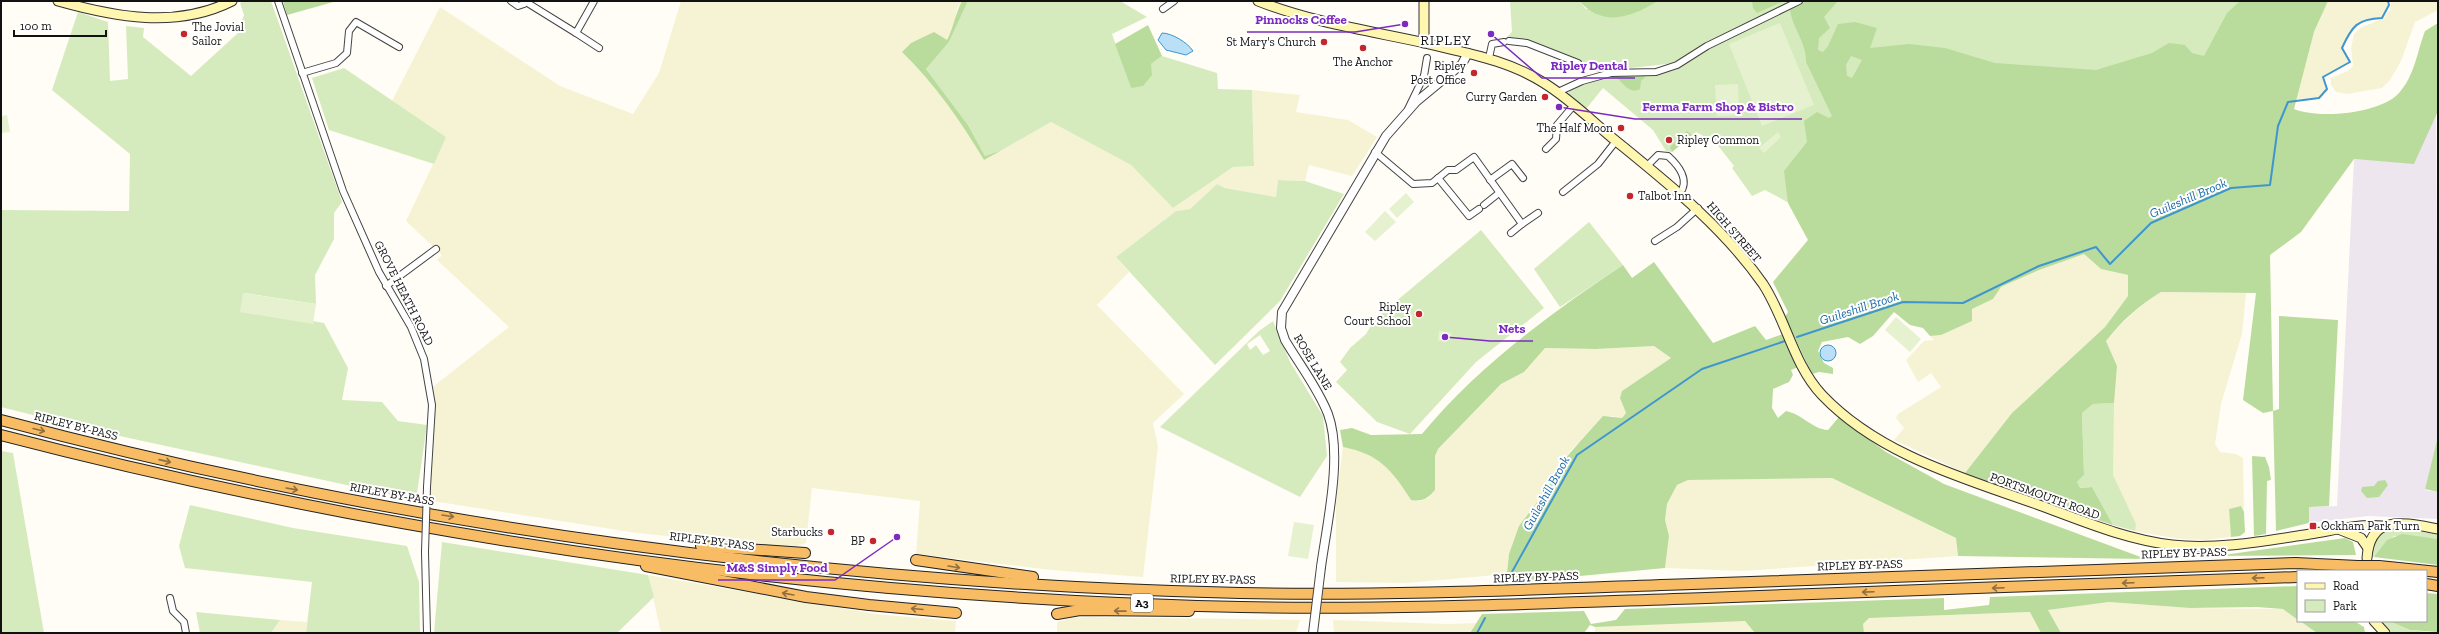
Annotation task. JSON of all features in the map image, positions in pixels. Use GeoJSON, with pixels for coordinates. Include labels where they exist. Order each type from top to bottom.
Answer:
{"type":"FeatureCollection","features":[{"type":"Feature","properties":{"kind":"highway","name":"RIPLEY BY-PASS"},"geometry":{"type":"LineString","coordinates":[[1,420],[272,485],[559,534],[765,561],[896,574],[1141,590],[1361,594],[2296,563],[2379,566],[2418,570]]}},
{"type":"Feature","properties":{"kind":"highway","name":"A3"},"geometry":{"type":"LineString","coordinates":[[1,435],[270,498],[408,525],[555,548],[765,576],[897,589],[1020,597],[1243,607],[1426,607],[2297,577]]}},
{"type":"Feature","properties":{"kind":"highway"},"geometry":{"type":"LineString","coordinates":[[559,534],[767,552],[805,553]]}},
{"type":"Feature","properties":{"kind":"highway"},"geometry":{"type":"LineString","coordinates":[[555,548],[806,597],[869,606],[956,613]]}},
{"type":"Feature","properties":{"kind":"highway"},"geometry":{"type":"LineString","coordinates":[[916,560],[992,573],[1141,590]]}},
{"type":"Feature","properties":{"kind":"highway","name":"RIPLEY BY-PASS"},"geometry":{"type":"LineString","coordinates":[[2427,571],[2438,572]]}},
{"type":"Feature","properties":{"kind":"highway"},"geometry":{"type":"LineString","coordinates":[[2427,584],[2438,586]]}},
{"type":"Feature","properties":{"kind":"highway"},"geometry":{"type":"LineString","coordinates":[[1057,614],[1080,610],[1171,612],[1243,607]]}},
{"type":"Feature","properties":{"kind":"main road"},"geometry":{"type":"LineString","coordinates":[[58,1],[116,14],[149,18],[193,14],[232,1]]}},
{"type":"Feature","properties":{"kind":"main road"},"geometry":{"type":"LineString","coordinates":[[1258,1],[1292,12],[1424,43],[1424,1]]}},
{"type":"Feature","properties":{"kind":"main road","name":"HIGH STREET"},"geometry":{"type":"LineString","coordinates":[[1424,43],[1489,58],[1526,73],[1558,92],[1574,105],[1698,208],[1742,257],[1764,286],[1793,347]]}},
{"type":"Feature","properties":{"kind":"main road","name":"PORTSMOUTH ROAD"},"geometry":{"type":"LineString","coordinates":[[1793,347],[1819,393],[1847,417],[1886,443],[1960,478],[2113,533],[2172,545],[2211,546],[2338,529],[2356,525],[2382,526],[2397,524],[2438,529]]}},
{"type":"Feature","properties":{"kind":"main road"},"geometry":{"type":"LineString","coordinates":[[2367,558],[2368,548],[2374,533],[2382,526]]}},
{"type":"Feature","properties":{"kind":"main road","name":"PORTSMOUTH ROAD"},"geometry":{"type":"LineString","coordinates":[[2338,529],[2361,538],[2368,548]]}},
{"type":"Feature","properties":{"kind":"main road"},"geometry":{"type":"LineString","coordinates":[[2375,622],[2381,632]]}},
{"type":"Feature","properties":{"kind":"street","name":"GROVE HEATH ROAD"},"geometry":{"type":"LineString","coordinates":[[278,1],[302,73],[324,129],[343,191],[386,286],[420,344],[427,372],[432,405],[425,552],[427,633]]}},
{"type":"Feature","properties":{"kind":"street"},"geometry":{"type":"LineString","coordinates":[[511,1],[518,6],[526,2],[599,48]]}},
{"type":"Feature","properties":{"kind":"street"},"geometry":{"type":"LineString","coordinates":[[576,33],[594,1]]}},
{"type":"Feature","properties":{"kind":"street"},"geometry":{"type":"LineString","coordinates":[[1163,9],[1174,1]]}},
{"type":"Feature","properties":{"kind":"street"},"geometry":{"type":"LineString","coordinates":[[1558,92],[1582,81],[1611,72],[1656,72],[1677,65],[1708,46],[1799,1]]}},
{"type":"Feature","properties":{"kind":"street"},"geometry":{"type":"LineString","coordinates":[[302,73],[336,63],[347,53],[349,31],[356,22],[399,47]]}},
{"type":"Feature","properties":{"kind":"street"},"geometry":{"type":"LineString","coordinates":[[1489,58],[1492,44],[1506,42],[1527,43],[1578,63]]}},
{"type":"Feature","properties":{"kind":"street","name":"ROSE LANE"},"geometry":{"type":"LineString","coordinates":[[1313,633],[1334,460],[1333,433],[1324,404],[1284,340],[1281,318],[1291,296],[1375,152],[1406,112],[1462,64],[1468,53]]}},
{"type":"Feature","properties":{"kind":"street","name":"ROSE LANE"},"geometry":{"type":"LineString","coordinates":[[1406,112],[1424,76],[1427,58]]}},
{"type":"Feature","properties":{"kind":"street"},"geometry":{"type":"LineString","coordinates":[[1424,76],[1434,87]]}},
{"type":"Feature","properties":{"kind":"street"},"geometry":{"type":"LineString","coordinates":[[1546,149],[1556,139],[1557,124],[1574,105]]}},
{"type":"Feature","properties":{"kind":"street"},"geometry":{"type":"LineString","coordinates":[[1563,192],[1598,164],[1616,141]]}},
{"type":"Feature","properties":{"kind":"street"},"geometry":{"type":"LineString","coordinates":[[1375,152],[1413,184],[1432,183],[1448,170],[1456,170],[1474,157],[1522,224]]}},
{"type":"Feature","properties":{"kind":"street"},"geometry":{"type":"LineString","coordinates":[[1647,166],[1658,155],[1668,156],[1684,178],[1684,187],[1680,193]]}},
{"type":"Feature","properties":{"kind":"street"},"geometry":{"type":"LineString","coordinates":[[1490,180],[1512,164],[1523,178]]}},
{"type":"Feature","properties":{"kind":"street"},"geometry":{"type":"LineString","coordinates":[[1438,178],[1469,216],[1499,193]]}},
{"type":"Feature","properties":{"kind":"street"},"geometry":{"type":"LineString","coordinates":[[1655,241],[1677,227],[1698,208]]}},
{"type":"Feature","properties":{"kind":"street"},"geometry":{"type":"LineString","coordinates":[[1511,233],[1538,213]]}},
{"type":"Feature","properties":{"kind":"street"},"geometry":{"type":"LineString","coordinates":[[386,286],[436,249]]}},
{"type":"Feature","properties":{"kind":"street"},"geometry":{"type":"LineString","coordinates":[[170,598],[173,611],[184,622],[186,633]]}},
{"type":"Feature","properties":{"kind":"shaded area"},"geometry":{"type":"Polygon","coordinates":[[[681,1],[962,1],[957,9],[954,26],[947,40],[902,52],[935,86],[962,123],[984,160],[1051,122],[1131,165],[1173,208],[1233,167],[1254,166],[1252,90],[1300,95],[1296,112],[1348,120],[1377,137],[1352,176],[1309,165],[1305,181],[1278,180],[1276,197],[1225,188],[1217,184],[1190,209],[1176,211],[1116,257],[1129,272],[1097,305],[1184,394],[1153,423],[1158,446],[1143,577],[1051,570],[916,554],[920,501],[812,488],[806,543],[797,546],[759,545],[637,533],[426,500],[430,389],[509,327],[437,260],[442,255],[406,221],[446,137],[392,101],[440,7],[560,86],[633,114],[659,73],[681,1]]]}},
{"type":"Feature","properties":{"kind":"shaded area"},"geometry":{"type":"Polygon","coordinates":[[[2328,1],[2388,1],[2389,5],[2382,18],[2366,19],[2350,30],[2342,48],[2350,62],[2323,77],[2327,89],[2319,98],[2296,99],[2313,35],[2328,1]]]}},
{"type":"Feature","properties":{"kind":"shaded area"},"geometry":{"type":"Polygon","coordinates":[[[2391,1],[2438,1],[2438,10],[2415,22],[2401,61],[2390,80],[2382,88],[2347,94],[2336,92],[2331,85],[2331,78],[2348,71],[2353,66],[2351,48],[2354,34],[2360,28],[2384,18],[2390,10],[2391,1]]]}},
{"type":"Feature","properties":{"kind":"shaded area"},"geometry":{"type":"Polygon","coordinates":[[[2436,110],[2438,436],[2425,490],[2438,492],[2438,519],[2368,516],[2309,523],[2309,507],[2337,506],[2354,159],[2414,163],[2436,110]]]}},
{"type":"Feature","properties":{"kind":"shaded area"},"geometry":{"type":"Polygon","coordinates":[[[2084,254],[2101,269],[2128,275],[2128,296],[2105,327],[2012,413],[1965,473],[1894,440],[1904,428],[1896,418],[1898,414],[1941,387],[1931,373],[1918,382],[1906,360],[1924,341],[1934,340],[1930,336],[1941,335],[1972,309],[1993,299],[2001,287],[2039,270],[2084,254]]]}},
{"type":"Feature","properties":{"kind":"shaded area"},"geometry":{"type":"Polygon","coordinates":[[[2161,292],[2246,293],[2242,334],[2221,404],[2215,444],[2220,452],[2236,454],[2243,458],[2244,512],[2241,506],[2229,509],[2231,537],[2205,540],[2181,539],[2144,533],[2113,525],[2092,487],[2117,366],[2106,341],[2112,332],[2149,299],[2161,292]]]}},
{"type":"Feature","properties":{"kind":"shaded area"},"geometry":{"type":"Polygon","coordinates":[[[1654,346],[1671,358],[1622,391],[1623,406],[1626,413],[1622,418],[1610,416],[1572,449],[1561,463],[1509,554],[1507,574],[1407,583],[1336,582],[1336,502],[1343,447],[1360,450],[1377,460],[1395,474],[1411,500],[1419,501],[1428,498],[1435,490],[1435,456],[1438,449],[1501,384],[1524,372],[1545,348],[1596,349],[1654,346]]]}},
{"type":"Feature","properties":{"kind":"shaded area"},"geometry":{"type":"Polygon","coordinates":[[[1832,478],[1956,538],[1958,556],[1744,571],[1665,568],[1669,536],[1665,520],[1667,504],[1677,485],[1688,480],[1832,478]]]}},
{"type":"Feature","properties":{"kind":"shaded area"},"geometry":{"type":"Polygon","coordinates":[[[648,575],[875,614],[956,621],[955,633],[661,633],[648,575]]]}},
{"type":"Feature","properties":{"kind":"shaded area"},"geometry":{"type":"Polygon","coordinates":[[[2109,602],[2190,608],[2283,609],[2297,619],[2297,622],[2301,622],[2317,633],[2061,633],[2048,610],[2109,602]]]}},
{"type":"Feature","properties":{"kind":"shaded area"},"geometry":{"type":"Polygon","coordinates":[[[2031,612],[2041,633],[1864,633],[1863,624],[1869,618],[2031,612]]]}},
{"type":"Feature","properties":{"kind":"shaded area"},"geometry":{"type":"Polygon","coordinates":[[[1071,618],[1300,620],[1296,633],[1057,633],[1057,622],[1071,618]]]}},
{"type":"Feature","properties":{"kind":"shaded area"},"geometry":{"type":"Polygon","coordinates":[[[280,620],[307,622],[306,633],[271,633],[280,620]]]}},
{"type":"Feature","properties":{"kind":"shaded area"},"geometry":{"type":"Polygon","coordinates":[[[1333,620],[1448,624],[1476,623],[1470,633],[1334,633],[1333,620]]]}},
{"type":"Feature","properties":{"kind":"shaded area"},"geometry":{"type":"Polygon","coordinates":[[[1692,621],[1745,621],[1755,633],[1595,633],[1595,627],[1692,621]]]}},
{"type":"Feature","properties":{"kind":"green space"},"geometry":{"type":"Polygon","coordinates":[[[244,1],[271,1],[342,202],[334,213],[334,239],[315,275],[316,304],[244,293],[313,323],[313,321],[324,323],[348,368],[342,400],[382,402],[398,421],[427,425],[416,500],[92,430],[1,407],[1,210],[129,211],[130,154],[52,90],[78,12],[108,22],[110,81],[128,79],[126,26],[144,28],[143,37],[191,76],[238,33],[244,15],[240,3],[244,1]]]}},
{"type":"Feature","properties":{"kind":"green space"},"geometry":{"type":"Polygon","coordinates":[[[283,1],[337,1],[287,15],[283,1]]]}},
{"type":"Feature","properties":{"kind":"green space"},"geometry":{"type":"Polygon","coordinates":[[[962,1],[968,1],[949,42],[926,69],[968,125],[985,156],[1002,150],[984,160],[946,103],[914,64],[902,52],[911,43],[934,32],[947,40],[962,1]]]}},
{"type":"Feature","properties":{"kind":"green space"},"geometry":{"type":"Polygon","coordinates":[[[968,1],[1120,1],[1147,17],[1112,34],[1131,88],[1151,64],[1162,56],[1217,73],[1218,89],[1252,90],[1254,166],[1233,167],[1173,208],[1131,165],[1051,122],[1002,150],[985,156],[968,125],[926,69],[949,42],[968,1]]]}},
{"type":"Feature","properties":{"kind":"green space"},"geometry":{"type":"Polygon","coordinates":[[[1510,1],[1579,1],[1586,9],[1648,1],[1797,1],[1675,62],[1610,71],[1601,74],[1556,51],[1520,41],[1508,40],[1507,37],[1512,32],[1510,1]]]}},
{"type":"Feature","properties":{"kind":"green space"},"geometry":{"type":"Polygon","coordinates":[[[1579,1],[1658,1],[1638,12],[1618,17],[1608,17],[1598,15],[1579,1]]]}},
{"type":"Feature","properties":{"kind":"green space"},"geometry":{"type":"Polygon","coordinates":[[[1752,1],[1784,1],[1757,13],[1753,8],[1752,1]]]}},
{"type":"Feature","properties":{"kind":"green space"},"geometry":{"type":"Polygon","coordinates":[[[1806,1],[2327,1],[1811,240],[1791,204],[1765,190],[1752,196],[1732,168],[1734,166],[1716,143],[1696,132],[1672,152],[1666,151],[1653,130],[1603,88],[1586,109],[1568,94],[1571,88],[1606,76],[1659,74],[1672,70],[1706,49],[1806,1]]]}},
{"type":"Feature","properties":{"kind":"green space"},"geometry":{"type":"Polygon","coordinates":[[[1806,1],[1838,1],[1824,17],[1830,28],[1819,38],[1818,50],[1823,52],[1828,46],[1838,24],[1855,22],[1877,28],[1870,48],[1909,44],[1945,48],[1995,63],[2096,70],[2152,53],[2169,43],[2185,45],[2192,53],[2204,56],[2227,13],[2240,1],[2328,1],[2314,32],[2294,109],[2318,114],[2349,113],[2378,106],[2390,100],[2399,93],[2409,79],[2425,31],[2438,23],[2438,111],[2414,164],[2354,159],[2301,232],[2270,255],[2273,411],[2263,413],[2243,400],[2256,293],[2161,292],[2131,314],[2106,341],[2117,366],[2114,403],[2093,404],[2082,413],[2084,475],[2077,482],[2080,488],[2092,487],[2113,525],[2034,499],[1965,473],[2012,413],[2105,327],[2128,296],[2128,275],[2101,269],[2084,254],[2039,270],[2001,287],[1993,299],[1972,309],[1972,321],[1941,335],[1930,336],[1923,328],[1910,325],[1894,312],[1873,336],[1860,344],[1848,337],[1822,342],[1818,351],[1824,363],[1833,368],[1833,374],[1819,372],[1812,374],[1785,317],[1788,312],[1773,282],[1808,240],[1788,203],[1784,171],[1807,142],[1804,121],[1817,112],[1829,118],[1832,116],[1806,62],[1804,48],[1793,23],[1790,9],[1806,1]],[[1851,56],[1846,65],[1847,76],[1852,78],[1862,60],[1851,56]]]}},
{"type":"Feature","properties":{"kind":"green space"},"geometry":{"type":"Polygon","coordinates":[[[1780,23],[1814,105],[1762,126],[1729,44],[1780,23]]]}},
{"type":"Feature","properties":{"kind":"green space"},"geometry":{"type":"Polygon","coordinates":[[[1148,25],[1162,56],[1151,64],[1152,75],[1143,86],[1131,88],[1115,44],[1148,25]]]}},
{"type":"Feature","properties":{"kind":"green space"},"geometry":{"type":"Polygon","coordinates":[[[344,68],[446,137],[434,164],[329,130],[312,78],[344,68]]]}},
{"type":"Feature","properties":{"kind":"green space"},"geometry":{"type":"Polygon","coordinates":[[[1649,73],[1641,81],[1640,89],[1636,90],[1627,88],[1616,77],[1609,77],[1613,74],[1649,73]]]}},
{"type":"Feature","properties":{"kind":"green space"},"geometry":{"type":"Polygon","coordinates":[[[1738,84],[1739,115],[1717,116],[1715,85],[1738,84]]]}},
{"type":"Feature","properties":{"kind":"green space"},"geometry":{"type":"Polygon","coordinates":[[[7,115],[10,132],[1,133],[1,116],[7,115]]]}},
{"type":"Feature","properties":{"kind":"green space"},"geometry":{"type":"Polygon","coordinates":[[[1687,131],[1692,135],[1672,152],[1670,147],[1687,131]]]}},
{"type":"Feature","properties":{"kind":"green space"},"geometry":{"type":"Polygon","coordinates":[[[1778,132],[1781,137],[1764,153],[1759,148],[1778,132]]]}},
{"type":"Feature","properties":{"kind":"green space"},"geometry":{"type":"Polygon","coordinates":[[[1278,180],[1305,181],[1344,194],[1280,301],[1215,365],[1116,257],[1176,211],[1190,209],[1217,184],[1225,188],[1276,197],[1278,180]]]}},
{"type":"Feature","properties":{"kind":"green space"},"geometry":{"type":"Polygon","coordinates":[[[1406,193],[1414,202],[1397,218],[1389,209],[1406,193]]]}},
{"type":"Feature","properties":{"kind":"green space"},"geometry":{"type":"Polygon","coordinates":[[[1385,211],[1396,222],[1375,241],[1365,232],[1385,211]]]}},
{"type":"Feature","properties":{"kind":"green space"},"geometry":{"type":"Polygon","coordinates":[[[1589,222],[1623,265],[1560,307],[1534,269],[1589,222]]]}},
{"type":"Feature","properties":{"kind":"green space"},"geometry":{"type":"Polygon","coordinates":[[[1481,230],[1544,308],[1476,362],[1410,434],[1377,422],[1336,382],[1347,370],[1340,362],[1350,348],[1366,334],[1375,319],[1481,230]]]}},
{"type":"Feature","properties":{"kind":"green space"},"geometry":{"type":"Polygon","coordinates":[[[1654,262],[1713,343],[1755,326],[1766,340],[1783,334],[1798,367],[1791,370],[1793,375],[1789,382],[1773,389],[1772,408],[1778,418],[1786,411],[1797,415],[1817,427],[1828,430],[1839,417],[1886,452],[1944,484],[2146,559],[1958,556],[1956,538],[1832,478],[1688,480],[1677,485],[1667,504],[1665,520],[1669,536],[1665,568],[1506,583],[1509,554],[1519,526],[1545,492],[1561,463],[1603,416],[1622,418],[1626,413],[1620,398],[1622,391],[1671,358],[1654,346],[1596,349],[1545,348],[1524,372],[1501,384],[1438,449],[1435,456],[1435,490],[1422,500],[1411,500],[1391,472],[1375,459],[1366,454],[1343,447],[1340,430],[1352,428],[1371,435],[1422,434],[1466,386],[1516,342],[1542,322],[1623,265],[1632,278],[1654,262]]]}},
{"type":"Feature","properties":{"kind":"green space"},"geometry":{"type":"Polygon","coordinates":[[[243,293],[316,304],[313,324],[240,312],[243,293]]]}},
{"type":"Feature","properties":{"kind":"green space"},"geometry":{"type":"Polygon","coordinates":[[[2279,316],[2338,320],[2329,506],[2309,507],[2309,523],[2276,531],[2273,411],[2279,409],[2279,316]]]}},
{"type":"Feature","properties":{"kind":"green space"},"geometry":{"type":"Polygon","coordinates":[[[1896,317],[1921,339],[1910,352],[1885,330],[1896,317]]]}},
{"type":"Feature","properties":{"kind":"green space"},"geometry":{"type":"Polygon","coordinates":[[[1273,321],[1290,362],[1323,416],[1327,456],[1300,497],[1160,427],[1259,331],[1273,321]],[[1260,335],[1247,344],[1250,350],[1256,345],[1263,355],[1270,351],[1260,335]]]}},
{"type":"Feature","properties":{"kind":"green space"},"geometry":{"type":"Polygon","coordinates":[[[1439,331],[1452,333],[1451,339],[1438,341],[1439,331]]]}},
{"type":"Feature","properties":{"kind":"green space"},"geometry":{"type":"Polygon","coordinates":[[[2114,403],[2113,475],[2136,524],[2135,531],[2113,525],[2092,487],[2079,488],[2077,482],[2084,475],[2082,413],[2093,404],[2114,403]]]}},
{"type":"Feature","properties":{"kind":"green space"},"geometry":{"type":"Polygon","coordinates":[[[2438,436],[2438,492],[2425,489],[2438,436]]]}},
{"type":"Feature","properties":{"kind":"green space"},"geometry":{"type":"Polygon","coordinates":[[[1,451],[13,453],[44,633],[1,633],[1,451]]]}},
{"type":"Feature","properties":{"kind":"green space"},"geometry":{"type":"Polygon","coordinates":[[[2252,456],[2265,457],[2269,467],[2271,480],[2267,481],[2266,534],[2254,536],[2252,456]]]}},
{"type":"Feature","properties":{"kind":"green space"},"geometry":{"type":"Polygon","coordinates":[[[2385,480],[2388,485],[2379,497],[2367,498],[2361,491],[2362,487],[2374,486],[2378,481],[2385,480]]]}},
{"type":"Feature","properties":{"kind":"green space"},"geometry":{"type":"Polygon","coordinates":[[[190,505],[293,528],[407,546],[419,582],[420,632],[306,633],[312,582],[185,568],[179,546],[190,505]]]}},
{"type":"Feature","properties":{"kind":"green space"},"geometry":{"type":"Polygon","coordinates":[[[2241,506],[2244,512],[2245,532],[2240,536],[2231,537],[2229,509],[2241,506]]]}},
{"type":"Feature","properties":{"kind":"green space"},"geometry":{"type":"Polygon","coordinates":[[[1294,522],[1314,525],[1308,559],[1288,556],[1294,522]]]}},
{"type":"Feature","properties":{"kind":"green space"},"geometry":{"type":"Polygon","coordinates":[[[2389,530],[2414,530],[2438,535],[2438,539],[2394,536],[2374,557],[2370,557],[2377,538],[2389,530]]]}},
{"type":"Feature","properties":{"kind":"green space"},"geometry":{"type":"Polygon","coordinates":[[[2402,534],[2438,539],[2438,565],[2374,557],[2387,540],[2402,534]]]}},
{"type":"Feature","properties":{"kind":"green space"},"geometry":{"type":"Polygon","coordinates":[[[2345,538],[2353,542],[2356,555],[2216,556],[2345,538]]]}},
{"type":"Feature","properties":{"kind":"green space"},"geometry":{"type":"Polygon","coordinates":[[[442,542],[648,575],[654,597],[617,633],[434,633],[442,542]]]}},
{"type":"Feature","properties":{"kind":"green space"},"geometry":{"type":"Polygon","coordinates":[[[2297,586],[2297,619],[2283,609],[2257,607],[2190,608],[2109,602],[2048,610],[2061,633],[2041,633],[2030,612],[1869,618],[1863,624],[1864,633],[1755,633],[1745,621],[1595,627],[1590,625],[1584,633],[1470,633],[1482,614],[1584,611],[1591,624],[1616,620],[1625,609],[1944,598],[1944,610],[1989,605],[1990,597],[2297,586]]]}},
{"type":"Feature","properties":{"kind":"green space"},"geometry":{"type":"Polygon","coordinates":[[[2427,593],[2438,594],[2438,632],[2410,630],[2391,622],[2427,622],[2427,593]]]}},
{"type":"Feature","properties":{"kind":"green space"},"geometry":{"type":"Polygon","coordinates":[[[196,612],[280,620],[271,633],[200,633],[196,612]]]}},
{"type":"Feature","properties":{"kind":"green space"},"geometry":{"type":"Polygon","coordinates":[[[2301,622],[2356,622],[2364,627],[2365,633],[2317,633],[2301,622]]]}},
{"type":"Feature","properties":{"kind":"green space"},"geometry":{"type":"Polygon","coordinates":[[[2379,622],[2391,622],[2410,630],[2438,633],[2393,633],[2379,622]]]}},
{"type":"Feature","properties":{"kind":"water"},"geometry":{"type":"Polygon","coordinates":[[[1162,33],[1166,33],[1179,39],[1193,51],[1186,55],[1166,50],[1158,40],[1162,33]]]}},
{"type":"Feature","properties":{"kind":"water"},"geometry":{"type":"Polygon","coordinates":[[[1828,345],[1835,350],[1836,353],[1831,360],[1828,361],[1821,356],[1820,353],[1825,346],[1828,345]]]}},
{"type":"Feature","properties":{"kind":"waterway","name":"Guileshill Brook"},"geometry":{"type":"LineString","coordinates":[[1797,337],[1903,302],[1963,303],[2039,266],[2096,247],[2110,264],[2151,223],[2231,188],[2270,185],[2278,126],[2288,102],[2319,98],[2327,89],[2323,77],[2350,62],[2342,48],[2352,29],[2361,22],[2382,18],[2389,5],[2388,1]]}},
{"type":"Feature","properties":{"kind":"waterway","name":"Guileshill Brook"},"geometry":{"type":"LineString","coordinates":[[1507,581],[1577,455],[1702,369],[1785,341]]}},
{"type":"Feature","properties":{"kind":"waterway","name":"Guileshill Brook"},"geometry":{"type":"LineString","coordinates":[[1477,633],[1485,618]]}},
{"type":"Feature","properties":{"kind":"place","name":"Pinnocks Coffee"},"geometry":{"type":"Point","coordinates":[1405,24]}},
{"type":"Feature","properties":{"kind":"place","name":"The Jovial Sailor"},"geometry":{"type":"Point","coordinates":[184,34]}},
{"type":"Feature","properties":{"kind":"place","name":"Ripley Dental"},"geometry":{"type":"Point","coordinates":[1491,34]}},
{"type":"Feature","properties":{"kind":"place","name":"St Mary's Church"},"geometry":{"type":"Point","coordinates":[1324,42]}},
{"type":"Feature","properties":{"kind":"place","name":"The Anchor"},"geometry":{"type":"Point","coordinates":[1363,48]}},
{"type":"Feature","properties":{"kind":"place","name":"Ripley Post Office"},"geometry":{"type":"Point","coordinates":[1474,73]}},
{"type":"Feature","properties":{"kind":"place","name":"Curry Garden"},"geometry":{"type":"Point","coordinates":[1545,97]}},
{"type":"Feature","properties":{"kind":"place","name":"Ferma Farm Shop & Bistro"},"geometry":{"type":"Point","coordinates":[1559,107]}},
{"type":"Feature","properties":{"kind":"place","name":"The Half Moon"},"geometry":{"type":"Point","coordinates":[1621,128]}},
{"type":"Feature","properties":{"kind":"place","name":"Ripley Common"},"geometry":{"type":"Point","coordinates":[1669,140]}},
{"type":"Feature","properties":{"kind":"place","name":"Talbot Inn"},"geometry":{"type":"Point","coordinates":[1630,196]}},
{"type":"Feature","properties":{"kind":"place","name":"Ripley Court School"},"geometry":{"type":"Point","coordinates":[1419,314]}},
{"type":"Feature","properties":{"kind":"place","name":"Nets"},"geometry":{"type":"Point","coordinates":[1445,337]}},
{"type":"Feature","properties":{"kind":"place","name":"Ockham Park Turn"},"geometry":{"type":"Point","coordinates":[2313,526]}},
{"type":"Feature","properties":{"kind":"place","name":"Starbucks"},"geometry":{"type":"Point","coordinates":[831,532]}},
{"type":"Feature","properties":{"kind":"place","name":"M&S Simply Food"},"geometry":{"type":"Point","coordinates":[897,537]}},
{"type":"Feature","properties":{"kind":"place","name":"BP"},"geometry":{"type":"Point","coordinates":[873,541]}},
{"type":"Feature","properties":{"kind":"district","name":"RIPLEY"},"geometry":{"type":"Point","coordinates":[1446,40]}}]}
